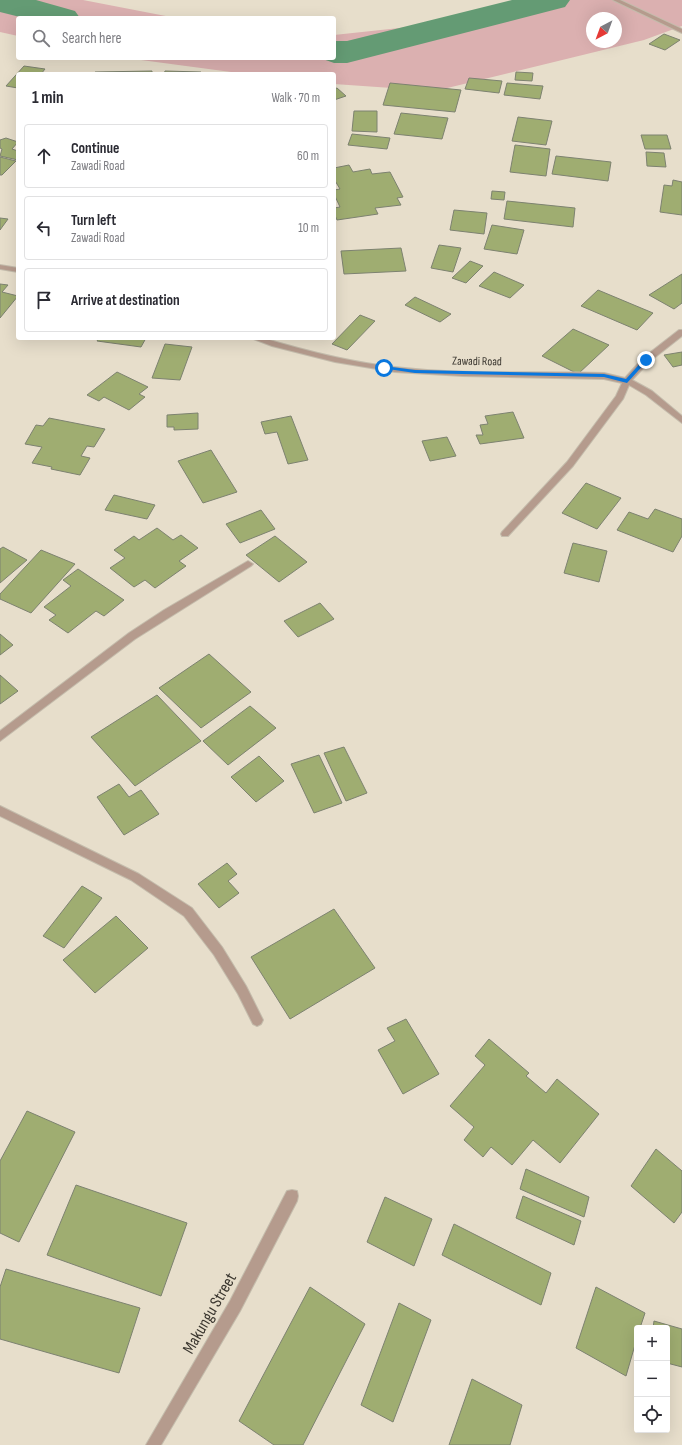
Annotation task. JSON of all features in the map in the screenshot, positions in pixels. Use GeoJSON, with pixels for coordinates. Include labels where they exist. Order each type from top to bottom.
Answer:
{"type":"FeatureCollection","features":[{"type":"Feature","properties":{"kind":"street"},"geometry":{"type":"LineString","coordinates":[[616,0],[681,31]]}},
{"type":"Feature","properties":{"kind":"street"},"geometry":{"type":"LineString","coordinates":[[0,267],[16,270]]}},
{"type":"Feature","properties":{"kind":"street"},"geometry":{"type":"LineString","coordinates":[[505,534],[570,464],[620,397],[627,381],[646,360],[663,345],[682,332]]}},
{"type":"Feature","properties":{"kind":"street","name":"Zawadi Road"},"geometry":{"type":"LineString","coordinates":[[262,340],[354,364],[407,370],[604,376],[627,381],[649,393],[682,420]]}},
{"type":"Feature","properties":{"kind":"street"},"geometry":{"type":"LineString","coordinates":[[0,737],[132,636],[166,613],[248,564]]}},
{"type":"Feature","properties":{"kind":"street"},"geometry":{"type":"LineString","coordinates":[[0,811],[135,877],[188,912],[218,951],[242,990],[257,1020]]}},
{"type":"Feature","properties":{"kind":"street","name":"Makungu Street"},"geometry":{"type":"LineString","coordinates":[[153,1445],[235,1306],[292,1196]]}},
{"type":"Feature","properties":{"kind":"shaded area"},"geometry":{"type":"Polygon","coordinates":[[[0,0],[83,0],[166,16],[16,16],[16,36],[0,32],[0,0]]]}},
{"type":"Feature","properties":{"kind":"shaded area"},"geometry":{"type":"Polygon","coordinates":[[[549,0],[682,0],[682,26],[644,40],[622,45],[622,12],[586,12],[586,48],[611,48],[435,91],[336,84],[336,72],[231,72],[141,60],[336,60],[336,35],[474,20],[549,0]]]}},
{"type":"Feature","properties":{"kind":"building"},"geometry":{"type":"Polygon","coordinates":[[[664,34],[680,40],[665,50],[649,44],[664,34]]]}},
{"type":"Feature","properties":{"kind":"building"},"geometry":{"type":"Polygon","coordinates":[[[24,66],[45,69],[43,72],[19,72],[24,66]]]}},
{"type":"Feature","properties":{"kind":"building"},"geometry":{"type":"Polygon","coordinates":[[[152,71],[152,72],[95,72],[152,71]]]}},
{"type":"Feature","properties":{"kind":"building"},"geometry":{"type":"Polygon","coordinates":[[[165,71],[201,72],[165,72],[165,71]]]}},
{"type":"Feature","properties":{"kind":"building"},"geometry":{"type":"Polygon","coordinates":[[[516,72],[533,73],[532,81],[515,80],[516,72]]]}},
{"type":"Feature","properties":{"kind":"building"},"geometry":{"type":"Polygon","coordinates":[[[16,75],[16,88],[6,86],[16,75]]]}},
{"type":"Feature","properties":{"kind":"building"},"geometry":{"type":"Polygon","coordinates":[[[469,78],[502,81],[499,93],[465,89],[469,78]]]}},
{"type":"Feature","properties":{"kind":"building"},"geometry":{"type":"Polygon","coordinates":[[[390,83],[461,90],[455,112],[383,105],[390,83]]]}},
{"type":"Feature","properties":{"kind":"building"},"geometry":{"type":"Polygon","coordinates":[[[507,83],[543,86],[540,99],[504,95],[507,83]]]}},
{"type":"Feature","properties":{"kind":"building"},"geometry":{"type":"Polygon","coordinates":[[[337,88],[346,96],[336,99],[337,88]]]}},
{"type":"Feature","properties":{"kind":"building"},"geometry":{"type":"Polygon","coordinates":[[[354,111],[377,111],[377,132],[352,131],[354,111]]]}},
{"type":"Feature","properties":{"kind":"building"},"geometry":{"type":"Polygon","coordinates":[[[401,113],[448,118],[442,139],[394,134],[401,113]]]}},
{"type":"Feature","properties":{"kind":"building"},"geometry":{"type":"Polygon","coordinates":[[[518,117],[552,121],[546,145],[512,141],[518,117]]]}},
{"type":"Feature","properties":{"kind":"building"},"geometry":{"type":"Polygon","coordinates":[[[352,134],[390,138],[387,149],[348,145],[352,134]]]}},
{"type":"Feature","properties":{"kind":"building"},"geometry":{"type":"Polygon","coordinates":[[[641,135],[667,135],[671,149],[645,149],[641,135]]]}},
{"type":"Feature","properties":{"kind":"building"},"geometry":{"type":"Polygon","coordinates":[[[6,138],[16,141],[16,144],[12,149],[16,150],[16,160],[0,156],[2,149],[0,148],[0,140],[6,138]]]}},
{"type":"Feature","properties":{"kind":"building"},"geometry":{"type":"Polygon","coordinates":[[[515,145],[550,149],[546,176],[510,172],[515,145]]]}},
{"type":"Feature","properties":{"kind":"building"},"geometry":{"type":"Polygon","coordinates":[[[646,152],[664,153],[666,167],[647,166],[646,152]]]}},
{"type":"Feature","properties":{"kind":"building"},"geometry":{"type":"Polygon","coordinates":[[[556,156],[611,162],[608,181],[552,174],[556,156]]]}},
{"type":"Feature","properties":{"kind":"building"},"geometry":{"type":"Polygon","coordinates":[[[0,157],[16,161],[2,175],[0,175],[0,157]]]}},
{"type":"Feature","properties":{"kind":"building"},"geometry":{"type":"Polygon","coordinates":[[[349,165],[353,172],[370,169],[372,174],[390,172],[403,197],[397,198],[401,205],[375,208],[378,214],[337,220],[336,208],[340,207],[336,198],[336,190],[340,189],[336,182],[336,168],[349,165]]]}},
{"type":"Feature","properties":{"kind":"building"},"geometry":{"type":"Polygon","coordinates":[[[673,180],[682,182],[682,215],[660,212],[664,185],[672,186],[673,180]]]}},
{"type":"Feature","properties":{"kind":"building"},"geometry":{"type":"Polygon","coordinates":[[[492,191],[505,192],[504,200],[491,199],[492,191]]]}},
{"type":"Feature","properties":{"kind":"building"},"geometry":{"type":"Polygon","coordinates":[[[507,201],[575,208],[573,227],[504,219],[507,201]]]}},
{"type":"Feature","properties":{"kind":"building"},"geometry":{"type":"Polygon","coordinates":[[[454,210],[487,213],[484,234],[450,230],[454,210]]]}},
{"type":"Feature","properties":{"kind":"building"},"geometry":{"type":"Polygon","coordinates":[[[0,218],[8,219],[0,230],[0,218]]]}},
{"type":"Feature","properties":{"kind":"building"},"geometry":{"type":"Polygon","coordinates":[[[492,225],[524,230],[517,254],[484,249],[492,225]]]}},
{"type":"Feature","properties":{"kind":"building"},"geometry":{"type":"Polygon","coordinates":[[[439,245],[461,248],[453,272],[431,268],[439,245]]]}},
{"type":"Feature","properties":{"kind":"building"},"geometry":{"type":"Polygon","coordinates":[[[401,248],[406,271],[344,274],[341,251],[401,248]]]}},
{"type":"Feature","properties":{"kind":"building"},"geometry":{"type":"Polygon","coordinates":[[[470,261],[483,266],[466,283],[452,278],[470,261]]]}},
{"type":"Feature","properties":{"kind":"building"},"geometry":{"type":"Polygon","coordinates":[[[494,272],[524,285],[510,298],[479,286],[494,272]]]}},
{"type":"Feature","properties":{"kind":"building"},"geometry":{"type":"Polygon","coordinates":[[[682,274],[682,303],[674,309],[649,295],[682,274]]]}},
{"type":"Feature","properties":{"kind":"building"},"geometry":{"type":"Polygon","coordinates":[[[0,284],[8,285],[2,292],[16,296],[16,298],[0,318],[0,284]]]}},
{"type":"Feature","properties":{"kind":"building"},"geometry":{"type":"Polygon","coordinates":[[[598,290],[653,313],[637,330],[581,306],[598,290]]]}},
{"type":"Feature","properties":{"kind":"building"},"geometry":{"type":"Polygon","coordinates":[[[415,297],[451,314],[440,322],[405,305],[415,297]]]}},
{"type":"Feature","properties":{"kind":"building"},"geometry":{"type":"Polygon","coordinates":[[[360,315],[375,321],[347,350],[332,344],[360,315]]]}},
{"type":"Feature","properties":{"kind":"building"},"geometry":{"type":"Polygon","coordinates":[[[573,329],[609,345],[578,374],[542,356],[573,329]]]}},
{"type":"Feature","properties":{"kind":"building"},"geometry":{"type":"Polygon","coordinates":[[[98,340],[145,340],[141,347],[97,341],[98,340]]]}},
{"type":"Feature","properties":{"kind":"building"},"geometry":{"type":"Polygon","coordinates":[[[165,344],[192,347],[180,380],[152,378],[165,344]]]}},
{"type":"Feature","properties":{"kind":"building"},"geometry":{"type":"Polygon","coordinates":[[[682,352],[682,365],[673,367],[664,355],[682,352]]]}},
{"type":"Feature","properties":{"kind":"building"},"geometry":{"type":"Polygon","coordinates":[[[117,372],[148,387],[139,394],[145,397],[129,410],[104,397],[99,401],[87,395],[117,372]]]}},
{"type":"Feature","properties":{"kind":"building"},"geometry":{"type":"Polygon","coordinates":[[[513,412],[524,438],[480,444],[476,435],[483,435],[480,425],[488,424],[485,416],[513,412]]]}},
{"type":"Feature","properties":{"kind":"building"},"geometry":{"type":"Polygon","coordinates":[[[198,413],[198,429],[174,430],[174,427],[167,427],[167,415],[198,413]]]}},
{"type":"Feature","properties":{"kind":"building"},"geometry":{"type":"Polygon","coordinates":[[[291,416],[308,460],[288,464],[277,432],[265,434],[261,422],[291,416]]]}},
{"type":"Feature","properties":{"kind":"building"},"geometry":{"type":"Polygon","coordinates":[[[49,418],[105,429],[94,447],[87,446],[81,456],[90,458],[80,475],[51,469],[52,467],[32,463],[42,447],[25,444],[36,425],[43,426],[49,418]]]}},
{"type":"Feature","properties":{"kind":"building"},"geometry":{"type":"Polygon","coordinates":[[[447,437],[456,456],[430,461],[422,441],[447,437]]]}},
{"type":"Feature","properties":{"kind":"building"},"geometry":{"type":"Polygon","coordinates":[[[211,450],[237,492],[203,503],[178,461],[211,450]]]}},
{"type":"Feature","properties":{"kind":"building"},"geometry":{"type":"Polygon","coordinates":[[[586,483],[621,498],[597,529],[562,513],[586,483]]]}},
{"type":"Feature","properties":{"kind":"building"},"geometry":{"type":"Polygon","coordinates":[[[114,495],[155,505],[147,519],[105,510],[114,495]]]}},
{"type":"Feature","properties":{"kind":"building"},"geometry":{"type":"Polygon","coordinates":[[[655,509],[682,519],[682,536],[673,552],[617,530],[629,512],[648,519],[655,509]]]}},
{"type":"Feature","properties":{"kind":"building"},"geometry":{"type":"Polygon","coordinates":[[[261,510],[275,529],[240,543],[226,524],[261,510]]]}},
{"type":"Feature","properties":{"kind":"building"},"geometry":{"type":"Polygon","coordinates":[[[157,528],[173,540],[181,535],[198,548],[179,561],[186,566],[155,588],[145,580],[134,587],[110,568],[125,558],[114,550],[134,536],[139,540],[157,528]]]}},
{"type":"Feature","properties":{"kind":"building"},"geometry":{"type":"Polygon","coordinates":[[[275,536],[307,562],[279,582],[246,555],[275,536]]]}},
{"type":"Feature","properties":{"kind":"building"},"geometry":{"type":"Polygon","coordinates":[[[573,543],[607,551],[599,582],[564,573],[573,543]]]}},
{"type":"Feature","properties":{"kind":"building"},"geometry":{"type":"Polygon","coordinates":[[[3,547],[27,560],[0,583],[0,549],[3,547]]]}},
{"type":"Feature","properties":{"kind":"building"},"geometry":{"type":"Polygon","coordinates":[[[41,550],[75,564],[31,613],[0,599],[0,594],[41,550]]]}},
{"type":"Feature","properties":{"kind":"building"},"geometry":{"type":"Polygon","coordinates":[[[78,569],[124,600],[104,616],[96,611],[68,633],[49,620],[56,615],[44,607],[71,586],[63,580],[78,569]]]}},
{"type":"Feature","properties":{"kind":"building"},"geometry":{"type":"Polygon","coordinates":[[[320,603],[334,619],[298,637],[284,621],[320,603]]]}},
{"type":"Feature","properties":{"kind":"building"},"geometry":{"type":"Polygon","coordinates":[[[0,634],[13,645],[0,655],[0,634]]]}},
{"type":"Feature","properties":{"kind":"building"},"geometry":{"type":"Polygon","coordinates":[[[209,654],[251,692],[201,728],[159,688],[209,654]]]}},
{"type":"Feature","properties":{"kind":"building"},"geometry":{"type":"Polygon","coordinates":[[[0,675],[18,691],[0,704],[0,675]]]}},
{"type":"Feature","properties":{"kind":"building"},"geometry":{"type":"Polygon","coordinates":[[[157,695],[201,741],[135,786],[91,737],[157,695]]]}},
{"type":"Feature","properties":{"kind":"building"},"geometry":{"type":"Polygon","coordinates":[[[250,706],[276,728],[228,765],[203,741],[250,706]]]}},
{"type":"Feature","properties":{"kind":"building"},"geometry":{"type":"Polygon","coordinates":[[[344,747],[367,793],[346,801],[324,753],[344,747]]]}},
{"type":"Feature","properties":{"kind":"building"},"geometry":{"type":"Polygon","coordinates":[[[319,755],[342,803],[314,813],[291,764],[319,755]]]}},
{"type":"Feature","properties":{"kind":"building"},"geometry":{"type":"Polygon","coordinates":[[[259,756],[284,781],[256,802],[231,777],[259,756]]]}},
{"type":"Feature","properties":{"kind":"building"},"geometry":{"type":"Polygon","coordinates":[[[119,784],[129,797],[141,790],[159,814],[124,835],[97,797],[119,784]]]}},
{"type":"Feature","properties":{"kind":"building"},"geometry":{"type":"Polygon","coordinates":[[[227,863],[237,874],[228,881],[239,893],[219,908],[198,884],[227,863]]]}},
{"type":"Feature","properties":{"kind":"building"},"geometry":{"type":"Polygon","coordinates":[[[82,886],[102,898],[64,948],[43,936],[82,886]]]}},
{"type":"Feature","properties":{"kind":"building"},"geometry":{"type":"Polygon","coordinates":[[[334,909],[375,968],[290,1019],[251,957],[334,909]]]}},
{"type":"Feature","properties":{"kind":"building"},"geometry":{"type":"Polygon","coordinates":[[[116,916],[148,948],[95,993],[63,960],[116,916]]]}},
{"type":"Feature","properties":{"kind":"building"},"geometry":{"type":"Polygon","coordinates":[[[406,1019],[439,1074],[403,1094],[378,1050],[395,1041],[387,1028],[406,1019]]]}},
{"type":"Feature","properties":{"kind":"building"},"geometry":{"type":"Polygon","coordinates":[[[489,1039],[529,1073],[526,1076],[546,1093],[557,1079],[599,1114],[560,1163],[533,1140],[512,1165],[491,1147],[483,1157],[464,1140],[474,1127],[450,1106],[485,1065],[475,1056],[489,1039]]]}},
{"type":"Feature","properties":{"kind":"building"},"geometry":{"type":"Polygon","coordinates":[[[27,1111],[75,1132],[19,1242],[0,1233],[0,1161],[27,1111]]]}},
{"type":"Feature","properties":{"kind":"building"},"geometry":{"type":"Polygon","coordinates":[[[656,1149],[682,1171],[682,1212],[674,1223],[631,1186],[656,1149]]]}},
{"type":"Feature","properties":{"kind":"building"},"geometry":{"type":"Polygon","coordinates":[[[526,1169],[589,1197],[584,1217],[520,1189],[526,1169]]]}},
{"type":"Feature","properties":{"kind":"building"},"geometry":{"type":"Polygon","coordinates":[[[76,1185],[187,1223],[161,1296],[47,1255],[76,1185]]]}},
{"type":"Feature","properties":{"kind":"building"},"geometry":{"type":"Polygon","coordinates":[[[523,1196],[581,1221],[574,1245],[516,1218],[523,1196]]]}},
{"type":"Feature","properties":{"kind":"building"},"geometry":{"type":"Polygon","coordinates":[[[385,1197],[432,1219],[414,1266],[367,1242],[385,1197]]]}},
{"type":"Feature","properties":{"kind":"building"},"geometry":{"type":"Polygon","coordinates":[[[454,1224],[551,1273],[541,1305],[442,1255],[454,1224]]]}},
{"type":"Feature","properties":{"kind":"building"},"geometry":{"type":"Polygon","coordinates":[[[6,1269],[140,1308],[119,1373],[0,1339],[0,1287],[6,1269]]]}},
{"type":"Feature","properties":{"kind":"building"},"geometry":{"type":"Polygon","coordinates":[[[310,1287],[365,1324],[303,1445],[274,1445],[239,1421],[310,1287]]]}},
{"type":"Feature","properties":{"kind":"building"},"geometry":{"type":"Polygon","coordinates":[[[596,1287],[645,1313],[641,1325],[634,1325],[634,1348],[626,1376],[576,1348],[596,1287]]]}},
{"type":"Feature","properties":{"kind":"building"},"geometry":{"type":"Polygon","coordinates":[[[399,1303],[431,1320],[393,1422],[361,1405],[399,1303]]]}},
{"type":"Feature","properties":{"kind":"building"},"geometry":{"type":"Polygon","coordinates":[[[654,1321],[668,1325],[653,1325],[654,1321]]]}},
{"type":"Feature","properties":{"kind":"building"},"geometry":{"type":"Polygon","coordinates":[[[670,1326],[682,1329],[682,1367],[670,1364],[670,1326]]]}},
{"type":"Feature","properties":{"kind":"building"},"geometry":{"type":"Polygon","coordinates":[[[472,1379],[522,1405],[510,1445],[449,1445],[472,1379]]]}},
{"type":"Feature","properties":{"kind":"waterway"},"geometry":{"type":"LineString","coordinates":[[336,52],[347,52],[553,0]]}},
{"type":"Feature","properties":{"kind":"waterway"},"geometry":{"type":"LineString","coordinates":[[0,1],[56,16]]}},
{"type":"Feature","properties":{"kind":"route"},"geometry":{"type":"LineString","coordinates":[[384,368],[415,371],[604,376],[627,381],[646,360]]}}]}
